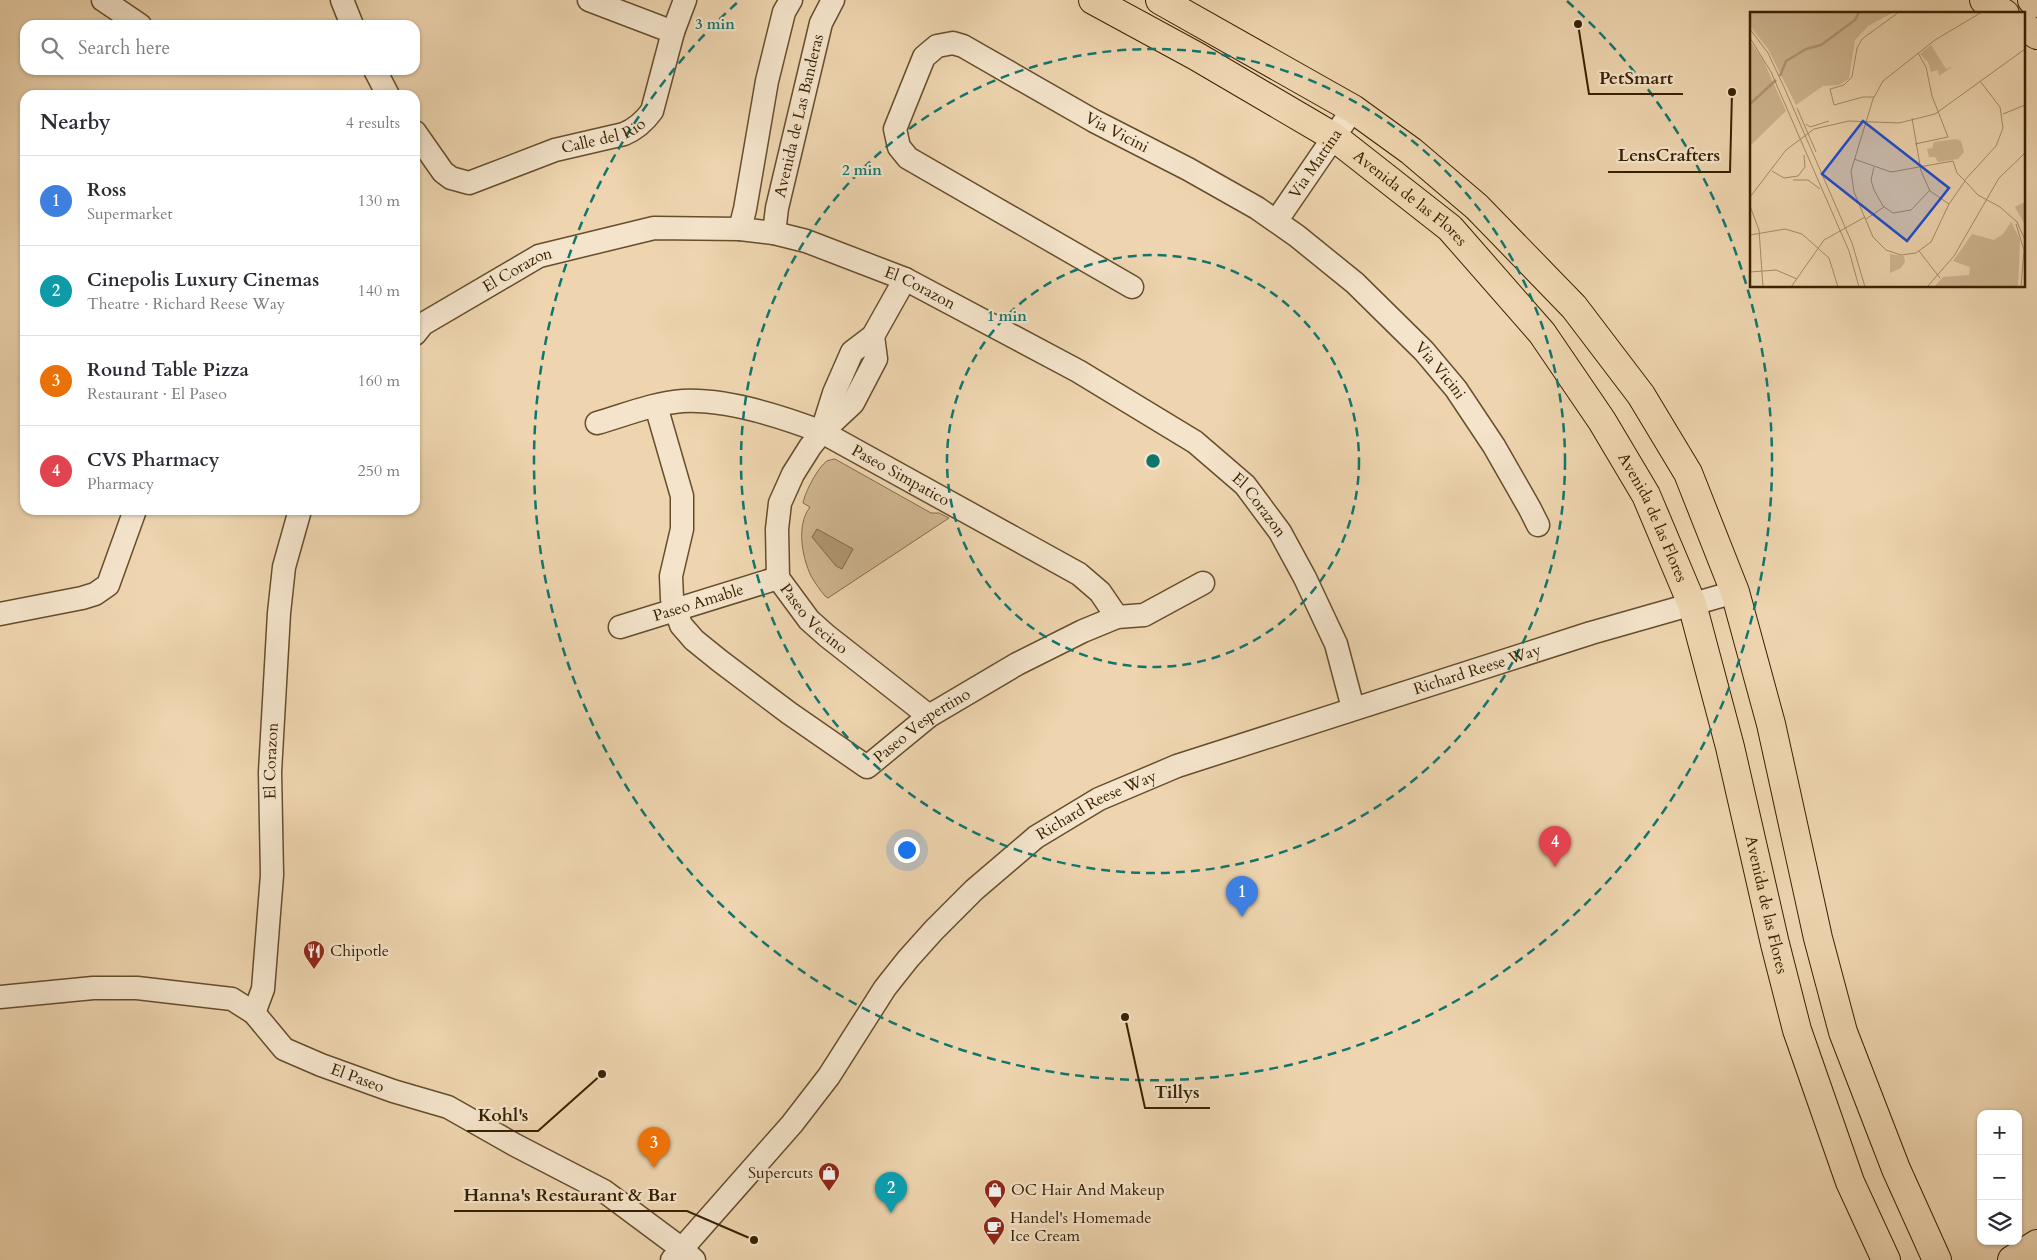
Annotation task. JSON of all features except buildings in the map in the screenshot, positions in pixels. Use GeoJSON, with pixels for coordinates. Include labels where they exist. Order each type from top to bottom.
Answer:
{"type":"FeatureCollection","features":[{"type":"Feature","properties":{"kind":"main road","name":"Avenida de las Flores"},"geometry":{"type":"LineString","coordinates":[[1093,0],[1196,56],[1334,137],[1450,228],[1542,333],[1602,421],[1646,495],[1692,604],[1730,747],[1770,925],[1797,1030],[1850,1182],[1886,1260]]}},
{"type":"Feature","properties":{"kind":"main road"},"geometry":{"type":"LineString","coordinates":[[1160,0],[1353,109],[1411,151],[1477,206],[1574,307],[1641,395],[1688,473],[1735,592],[1771,724],[1818,938],[1843,1032],[1896,1169],[1937,1260]]}},
{"type":"Feature","properties":{"kind":"main road"},"geometry":{"type":"LineString","coordinates":[[1984,0],[2001,12]]}},
{"type":"Feature","properties":{"kind":"main road"},"geometry":{"type":"LineString","coordinates":[[2032,0],[2037,3]]}},
{"type":"Feature","properties":{"kind":"main road"},"geometry":{"type":"LineString","coordinates":[[2024,27],[2037,35]]}},
{"type":"Feature","properties":{"kind":"main road"},"geometry":{"type":"LineString","coordinates":[[2012,1260],[2037,1244]]}},
{"type":"Feature","properties":{"kind":"street"},"geometry":{"type":"LineString","coordinates":[[103,0],[133,20]]}},
{"type":"Feature","properties":{"kind":"street"},"geometry":{"type":"LineString","coordinates":[[342,0],[350,20]]}},
{"type":"Feature","properties":{"kind":"street"},"geometry":{"type":"LineString","coordinates":[[589,0],[673,32]]}},
{"type":"Feature","properties":{"kind":"street","name":"Calle del Rio"},"geometry":{"type":"LineString","coordinates":[[420,139],[443,172],[451,178],[469,183],[555,150],[624,134],[633,130],[645,121],[652,111],[673,32],[685,0]]}},
{"type":"Feature","properties":{"kind":"street","name":"Avenida de Las Banderas"},"geometry":{"type":"LineString","coordinates":[[740,229],[766,80],[784,12],[791,0]]}},
{"type":"Feature","properties":{"kind":"street","name":"Avenida de Las Banderas"},"geometry":{"type":"LineString","coordinates":[[774,233],[777,208],[822,23],[833,0]]}},
{"type":"Feature","properties":{"kind":"street","name":"Via Vicini"},"geometry":{"type":"LineString","coordinates":[[1132,287],[908,158],[899,147],[895,129],[924,57],[937,46],[953,43],[963,46],[1094,121],[1188,169],[1277,220],[1355,284],[1424,351],[1456,389],[1494,446],[1538,525]]}},
{"type":"Feature","properties":{"kind":"street"},"geometry":{"type":"LineString","coordinates":[[378,75],[385,90]]}},
{"type":"Feature","properties":{"kind":"street","name":"Via Mattina"},"geometry":{"type":"LineString","coordinates":[[1277,220],[1353,109]]}},
{"type":"Feature","properties":{"kind":"street","name":"El Corazon"},"geometry":{"type":"LineString","coordinates":[[420,323],[539,256],[654,228],[740,229],[774,233],[806,240],[904,279],[1087,376],[1195,442],[1245,485],[1280,532],[1321,611],[1336,644],[1353,708]]}},
{"type":"Feature","properties":{"kind":"street","name":"Paseo Vecino"},"geometry":{"type":"LineString","coordinates":[[904,279],[873,336],[852,352],[834,392],[822,432],[793,474],[780,503],[777,529],[778,578],[809,620],[826,636],[929,716]]}},
{"type":"Feature","properties":{"kind":"street","name":"Paseo Simpatico"},"geometry":{"type":"LineString","coordinates":[[597,424],[656,406],[683,401],[714,403],[784,417],[822,432],[1079,574],[1100,592],[1117,617]]}},
{"type":"Feature","properties":{"kind":"street"},"geometry":{"type":"LineString","coordinates":[[656,406],[682,496],[682,529],[671,576],[672,599],[676,610]]}},
{"type":"Feature","properties":{"kind":"street"},"geometry":{"type":"LineString","coordinates":[[0,614],[82,598],[95,594],[108,585],[133,515]]}},
{"type":"Feature","properties":{"kind":"street","name":"El Corazon"},"geometry":{"type":"LineString","coordinates":[[254,1013],[263,988],[272,875],[270,772],[279,613],[284,567],[299,515]]}},
{"type":"Feature","properties":{"kind":"street","name":"Paseo Amable"},"geometry":{"type":"LineString","coordinates":[[620,628],[778,578]]}},
{"type":"Feature","properties":{"kind":"street","name":"Paseo Vespertino"},"geometry":{"type":"LineString","coordinates":[[676,610],[681,625],[700,646],[789,713],[867,767],[929,716],[1016,664],[1083,631],[1117,617],[1144,615],[1203,583]]}},
{"type":"Feature","properties":{"kind":"street","name":"Richard Reese Way"},"geometry":{"type":"LineString","coordinates":[[682,1256],[829,1076],[885,988],[908,959],[974,890],[1036,837],[1099,799],[1177,766],[1591,633],[1735,592]]}},
{"type":"Feature","properties":{"kind":"street","name":"El Paseo"},"geometry":{"type":"LineString","coordinates":[[0,997],[93,988],[137,988],[232,999],[254,1013],[284,1049],[321,1065],[393,1091],[448,1107],[515,1145],[604,1191],[682,1256]]}},
{"type":"Feature","properties":{"kind":"shaded area"},"geometry":{"type":"Polygon","coordinates":[[[835,459],[931,513],[939,513],[949,518],[828,598],[813,579],[805,560],[802,532],[803,523],[810,507],[803,503],[809,486],[823,464],[835,459]]]}},
{"type":"Feature","properties":{"kind":"shaded area"},"geometry":{"type":"Polygon","coordinates":[[[817,529],[853,549],[842,569],[836,566],[812,537],[817,529]]]}},
{"type":"Feature","properties":{"kind":"place","name":"PetSmart"},"geometry":{"type":"Point","coordinates":[1578,24]}},
{"type":"Feature","properties":{"kind":"place","name":"LensCrafters"},"geometry":{"type":"Point","coordinates":[1732,92]}},
{"type":"Feature","properties":{"kind":"place","name":"CVS Pharmacy"},"geometry":{"type":"Point","coordinates":[1555,867]}},
{"type":"Feature","properties":{"kind":"place","name":"Ross"},"geometry":{"type":"Point","coordinates":[1242,917]}},
{"type":"Feature","properties":{"kind":"place","name":"Chipotle"},"geometry":{"type":"Point","coordinates":[314,970]}},
{"type":"Feature","properties":{"kind":"place","name":"Tillys"},"geometry":{"type":"Point","coordinates":[1125,1017]}},
{"type":"Feature","properties":{"kind":"place","name":"Kohl's"},"geometry":{"type":"Point","coordinates":[602,1074]}},
{"type":"Feature","properties":{"kind":"place","name":"Round Table Pizza"},"geometry":{"type":"Point","coordinates":[654,1168]}},
{"type":"Feature","properties":{"kind":"place","name":"Supercuts"},"geometry":{"type":"Point","coordinates":[829,1192]}},
{"type":"Feature","properties":{"kind":"place","name":"OC Hair And Makeup"},"geometry":{"type":"Point","coordinates":[995,1209]}},
{"type":"Feature","properties":{"kind":"place","name":"Cinepolis Luxury Cinemas"},"geometry":{"type":"Point","coordinates":[891,1213]}},
{"type":"Feature","properties":{"kind":"place","name":"Hanna's Restaurant & Bar"},"geometry":{"type":"Point","coordinates":[754,1240]}},
{"type":"Feature","properties":{"kind":"place","name":"Handel's Homemade Ice Cream"},"geometry":{"type":"Point","coordinates":[994,1246]}}]}
